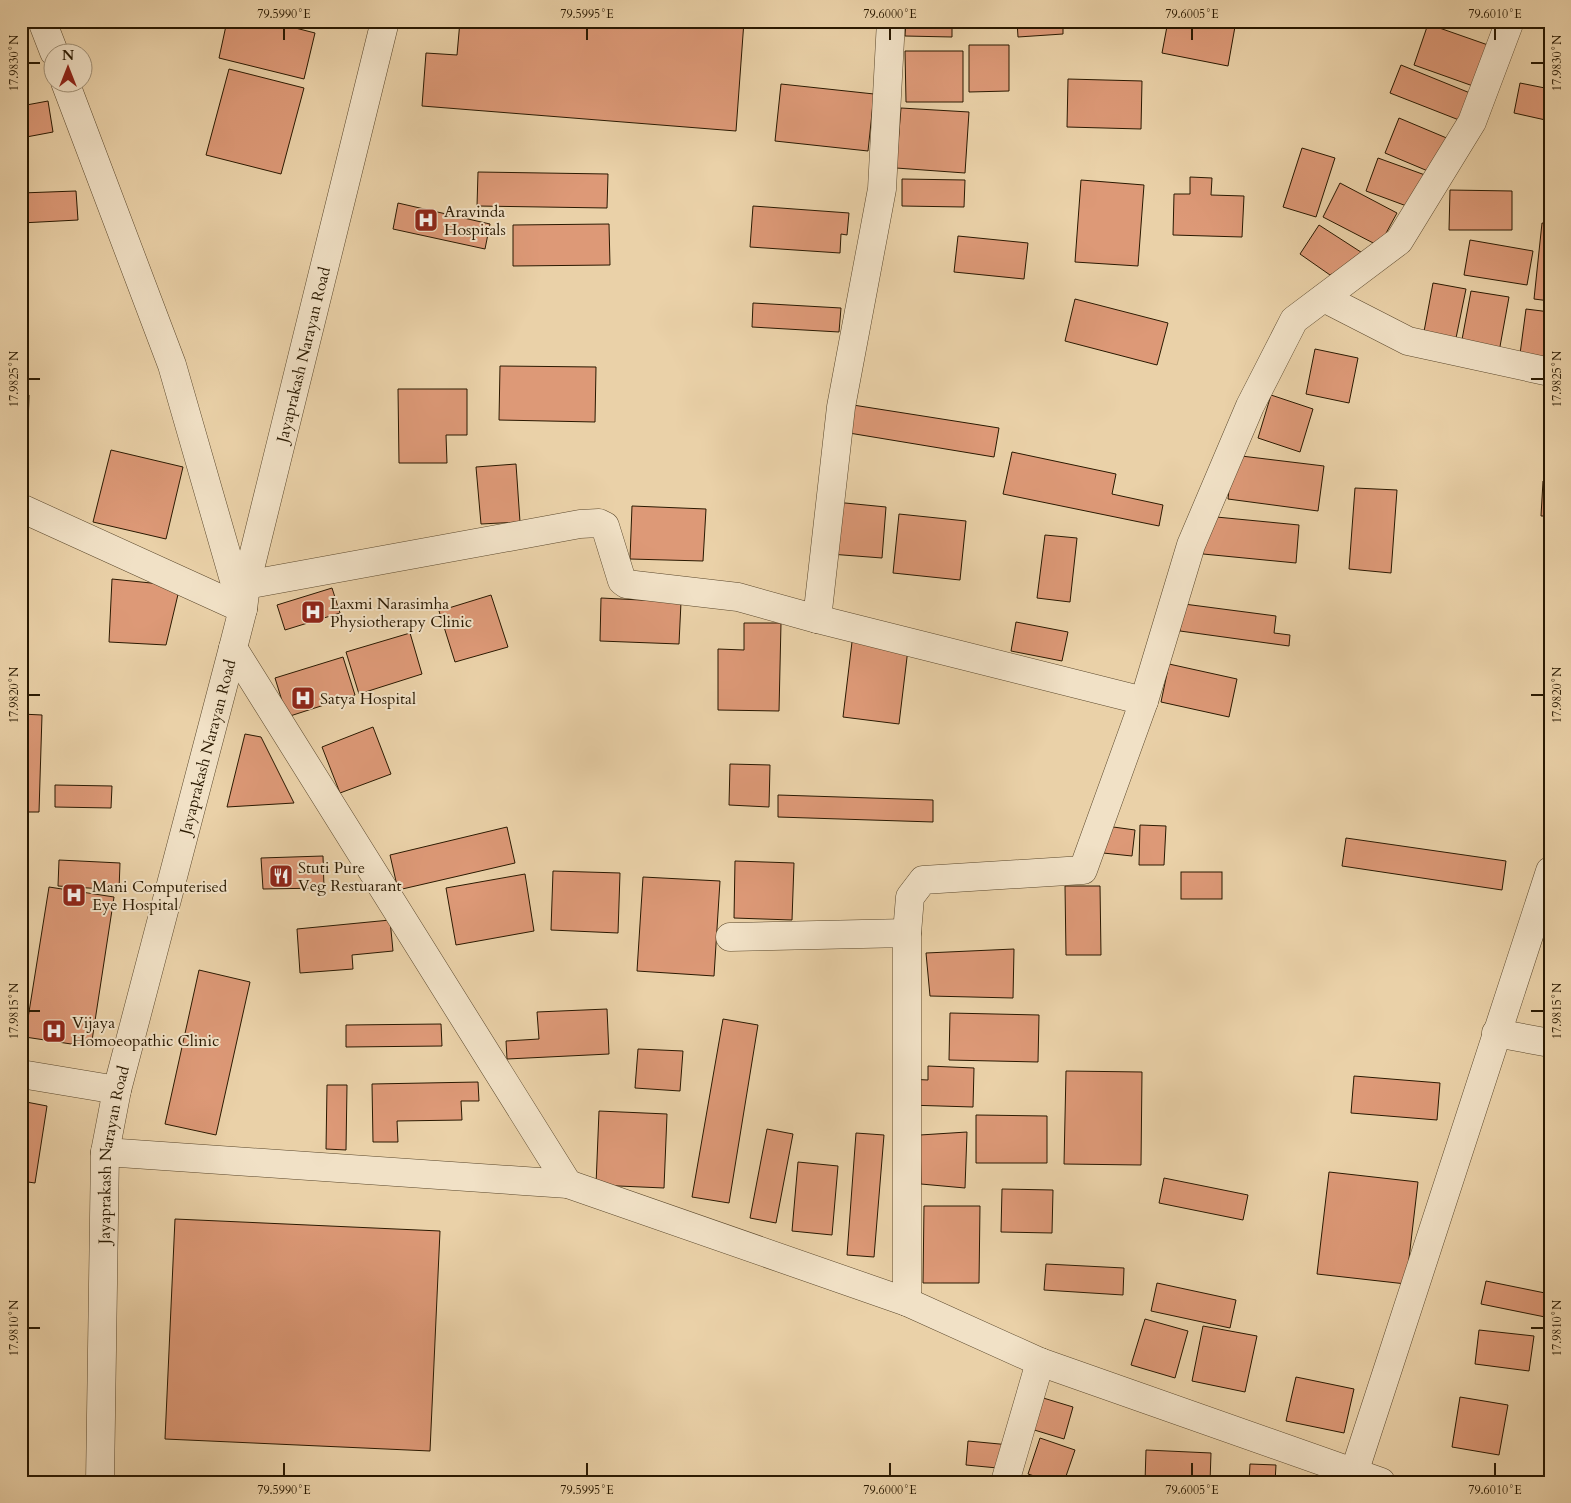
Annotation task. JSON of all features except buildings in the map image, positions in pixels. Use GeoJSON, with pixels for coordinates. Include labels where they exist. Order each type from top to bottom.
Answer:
{"type":"FeatureCollection","features":[{"type":"Feature","properties":{"kind":"street"},"geometry":{"type":"LineString","coordinates":[[42,21],[50,42]]}},
{"type":"Feature","properties":{"kind":"street","name":"Jayaprakash Narayan Road"},"geometry":{"type":"LineString","coordinates":[[100,1482],[105,1152],[118,1090],[233,648],[385,21]]}},
{"type":"Feature","properties":{"kind":"street"},"geometry":{"type":"LineString","coordinates":[[817,619],[841,407],[882,189],[891,21]]}},
{"type":"Feature","properties":{"kind":"street"},"geometry":{"type":"LineString","coordinates":[[907,1302],[907,933],[910,897],[923,880],[1083,870],[1144,701],[1191,545],[1250,406],[1294,320],[1399,241],[1472,122],[1510,21]]}},
{"type":"Feature","properties":{"kind":"street"},"geometry":{"type":"LineString","coordinates":[[69,92],[172,365],[245,597]]}},
{"type":"Feature","properties":{"kind":"street"},"geometry":{"type":"LineString","coordinates":[[1324,298],[1408,341],[1550,372]]}},
{"type":"Feature","properties":{"kind":"street"},"geometry":{"type":"LineString","coordinates":[[21,508],[245,597],[580,524],[598,523],[605,526],[622,581],[626,584],[738,597],[817,619],[1144,701]]}},
{"type":"Feature","properties":{"kind":"street"},"geometry":{"type":"LineString","coordinates":[[233,648],[568,1184]]}},
{"type":"Feature","properties":{"kind":"street"},"geometry":{"type":"LineString","coordinates":[[1354,1473],[1550,871]]}},
{"type":"Feature","properties":{"kind":"street"},"geometry":{"type":"LineString","coordinates":[[730,938],[907,933]]}},
{"type":"Feature","properties":{"kind":"street"},"geometry":{"type":"LineString","coordinates":[[1496,1033],[1550,1043]]}},
{"type":"Feature","properties":{"kind":"street"},"geometry":{"type":"LineString","coordinates":[[21,1074],[118,1090]]}},
{"type":"Feature","properties":{"kind":"street"},"geometry":{"type":"LineString","coordinates":[[105,1152],[568,1184],[907,1302],[1040,1362],[1381,1482]]}},
{"type":"Feature","properties":{"kind":"street"},"geometry":{"type":"LineString","coordinates":[[1005,1482],[1040,1362]]}},
{"type":"Feature","properties":{"kind":"place","name":"Aravinda Hospitals"},"geometry":{"type":"Point","coordinates":[426,220]}},
{"type":"Feature","properties":{"kind":"place","name":"Laxmi Narasimha Physiotherapy Clinic"},"geometry":{"type":"Point","coordinates":[313,612]}},
{"type":"Feature","properties":{"kind":"place","name":"Satya Hospital"},"geometry":{"type":"Point","coordinates":[303,698]}},
{"type":"Feature","properties":{"kind":"place","name":"Stuti Pure Veg Restuarant"},"geometry":{"type":"Point","coordinates":[281,876]}},
{"type":"Feature","properties":{"kind":"place","name":"Mani Computerised Eye Hospital"},"geometry":{"type":"Point","coordinates":[74,895]}},
{"type":"Feature","properties":{"kind":"place","name":"Vijaya Homoeopathic Clinic"},"geometry":{"type":"Point","coordinates":[54,1031]}}]}
